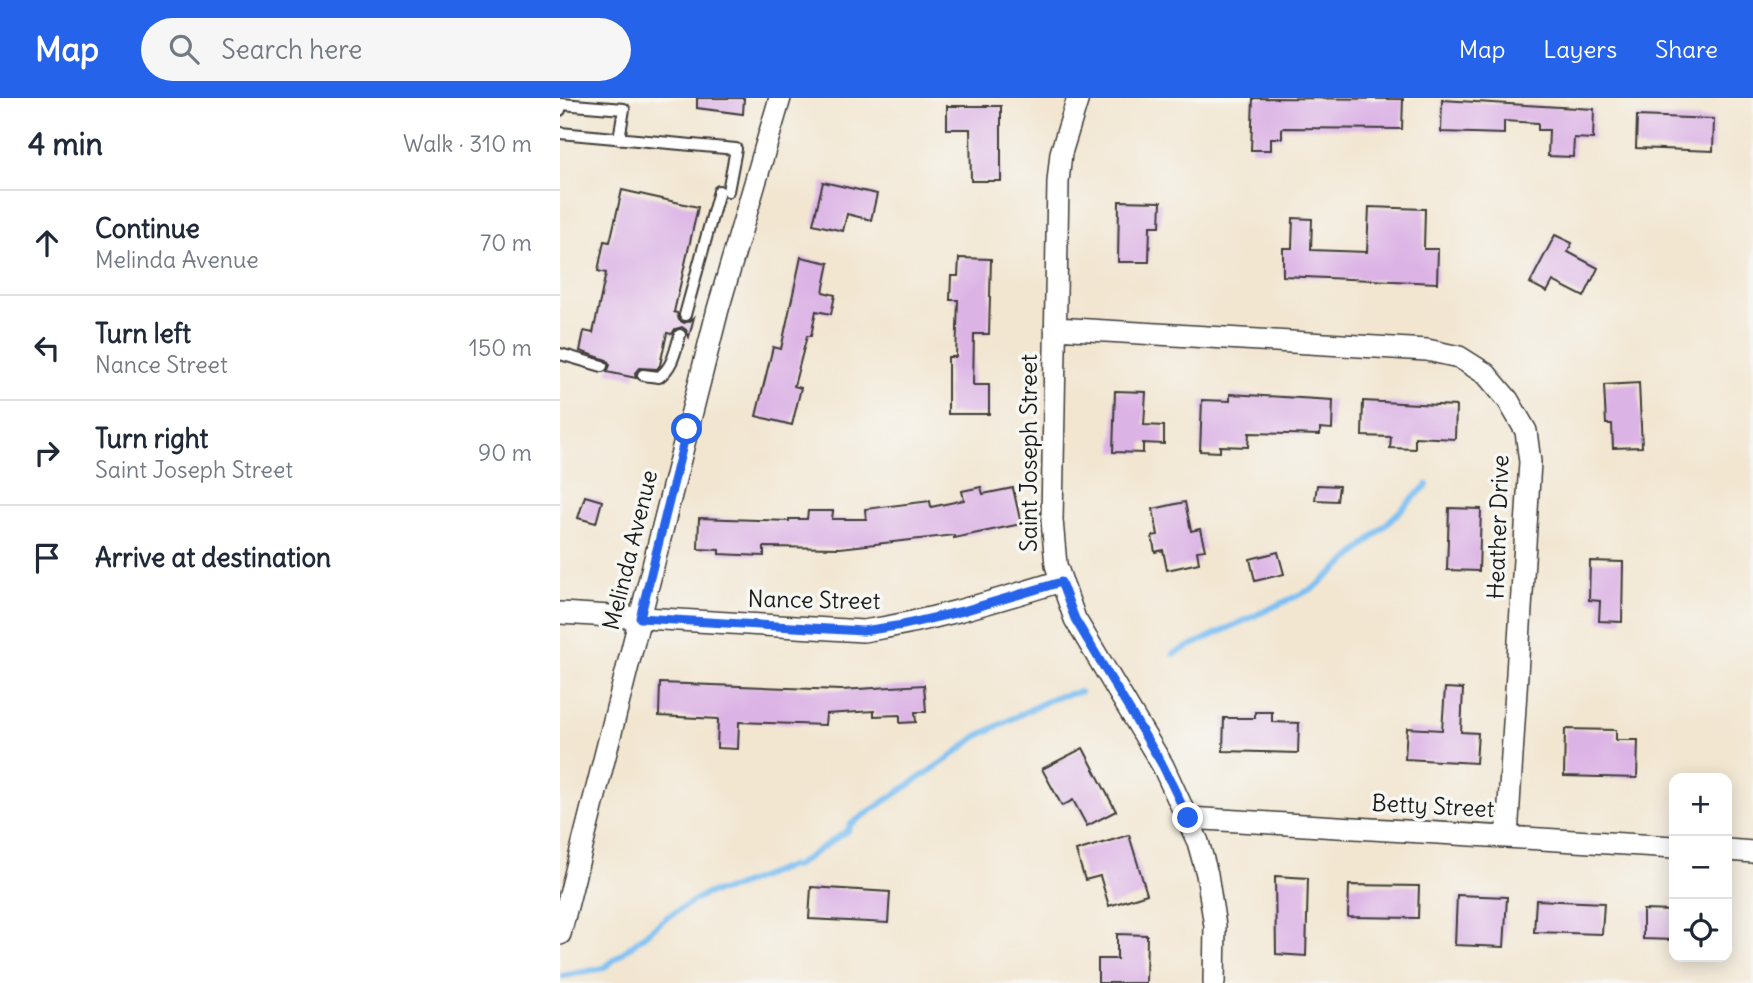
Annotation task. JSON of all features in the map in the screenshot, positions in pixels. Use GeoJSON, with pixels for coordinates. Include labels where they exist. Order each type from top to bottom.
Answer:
{"type":"FeatureCollection","features":[{"type":"Feature","properties":{"kind":"street","name":"Melinda Avenue"},"geometry":{"type":"LineString","coordinates":[[560,934],[718,309],[780,98]]}},
{"type":"Feature","properties":{"kind":"street","name":"Saint Joseph Street"},"geometry":{"type":"LineString","coordinates":[[1078,98],[1061,153],[1058,182],[1052,520],[1056,565],[1075,619],[1163,766],[1198,842],[1207,874],[1215,926],[1214,983]]}},
{"type":"Feature","properties":{"kind":"street","name":"Heather Drive"},"geometry":{"type":"LineString","coordinates":[[1055,328],[1427,350],[1460,357],[1486,374],[1508,400],[1526,431],[1530,461],[1507,837]]}},
{"type":"Feature","properties":{"kind":"street","name":"Nance Street"},"geometry":{"type":"LineString","coordinates":[[560,613],[863,631],[963,611],[1061,582]]}},
{"type":"Feature","properties":{"kind":"street","name":"Betty Street"},"geometry":{"type":"LineString","coordinates":[[1188,818],[1669,847]]}},
{"type":"Feature","properties":{"kind":"street"},"geometry":{"type":"LineString","coordinates":[[1732,850],[1753,852]]}},
{"type":"Feature","properties":{"kind":"lane"},"geometry":{"type":"LineString","coordinates":[[560,110],[560,104],[624,109],[619,139]]}},
{"type":"Feature","properties":{"kind":"lane"},"geometry":{"type":"LineString","coordinates":[[560,133],[736,149],[685,315]]}},
{"type":"Feature","properties":{"kind":"lane"},"geometry":{"type":"LineString","coordinates":[[643,375],[659,377],[666,372],[680,335]]}},
{"type":"Feature","properties":{"kind":"lane"},"geometry":{"type":"LineString","coordinates":[[560,354],[602,366]]}},
{"type":"Feature","properties":{"kind":"building"},"geometry":{"type":"Polygon","coordinates":[[[697,98],[744,98],[743,114],[697,108],[697,98]]]}},
{"type":"Feature","properties":{"kind":"building"},"geometry":{"type":"Polygon","coordinates":[[[1253,98],[1403,99],[1402,129],[1282,128],[1282,138],[1271,138],[1271,150],[1251,150],[1253,98]]]}},
{"type":"Feature","properties":{"kind":"building"},"geometry":{"type":"Polygon","coordinates":[[[1442,100],[1594,109],[1593,139],[1574,138],[1573,157],[1548,156],[1549,130],[1538,130],[1538,123],[1504,121],[1504,134],[1441,132],[1442,100]]]}},
{"type":"Feature","properties":{"kind":"building"},"geometry":{"type":"Polygon","coordinates":[[[947,106],[1001,106],[1001,181],[971,181],[970,129],[947,129],[947,106]]]}},
{"type":"Feature","properties":{"kind":"building"},"geometry":{"type":"Polygon","coordinates":[[[1637,116],[1714,119],[1713,151],[1636,148],[1637,116]]]}},
{"type":"Feature","properties":{"kind":"building"},"geometry":{"type":"Polygon","coordinates":[[[823,182],[877,194],[871,220],[847,214],[843,231],[813,224],[823,182]]]}},
{"type":"Feature","properties":{"kind":"building"},"geometry":{"type":"Polygon","coordinates":[[[622,190],[698,207],[674,312],[684,323],[694,317],[689,337],[682,327],[675,329],[672,334],[667,333],[660,365],[657,369],[639,368],[635,373],[636,378],[607,372],[610,365],[607,360],[580,351],[584,331],[593,333],[606,273],[598,271],[604,241],[610,242],[622,190]]]}},
{"type":"Feature","properties":{"kind":"building"},"geometry":{"type":"Polygon","coordinates":[[[1119,201],[1161,202],[1160,226],[1150,226],[1149,262],[1118,262],[1119,201]]]}},
{"type":"Feature","properties":{"kind":"building"},"geometry":{"type":"Polygon","coordinates":[[[1369,207],[1425,209],[1424,249],[1438,249],[1437,283],[1283,276],[1283,248],[1292,248],[1293,218],[1312,219],[1311,250],[1367,252],[1369,207]]]}},
{"type":"Feature","properties":{"kind":"building"},"geometry":{"type":"Polygon","coordinates":[[[1555,235],[1572,243],[1568,252],[1598,268],[1584,297],[1553,281],[1547,292],[1530,283],[1555,235]]]}},
{"type":"Feature","properties":{"kind":"building"},"geometry":{"type":"Polygon","coordinates":[[[801,257],[829,263],[823,292],[835,295],[831,314],[816,311],[811,336],[807,336],[794,386],[801,388],[792,425],[756,416],[773,347],[781,349],[801,257]]]}},
{"type":"Feature","properties":{"kind":"building"},"geometry":{"type":"Polygon","coordinates":[[[959,258],[991,259],[989,334],[974,334],[973,385],[989,385],[989,414],[948,414],[948,357],[956,357],[958,300],[950,300],[951,276],[958,276],[959,258]]]}},
{"type":"Feature","properties":{"kind":"building"},"geometry":{"type":"Polygon","coordinates":[[[1639,383],[1642,447],[1613,448],[1612,424],[1606,424],[1604,385],[1639,383]]]}},
{"type":"Feature","properties":{"kind":"building"},"geometry":{"type":"Polygon","coordinates":[[[1115,391],[1146,392],[1144,425],[1164,426],[1164,444],[1143,443],[1143,453],[1113,452],[1115,391]]]}},
{"type":"Feature","properties":{"kind":"building"},"geometry":{"type":"Polygon","coordinates":[[[1230,394],[1333,400],[1332,429],[1320,428],[1320,435],[1249,433],[1248,447],[1220,446],[1220,452],[1200,451],[1202,400],[1230,401],[1230,394]]]}},
{"type":"Feature","properties":{"kind":"building"},"geometry":{"type":"Polygon","coordinates":[[[1363,401],[1456,406],[1455,439],[1415,437],[1415,449],[1390,448],[1391,437],[1362,436],[1363,401]]]}},
{"type":"Feature","properties":{"kind":"building"},"geometry":{"type":"Polygon","coordinates":[[[1317,485],[1339,486],[1337,501],[1315,500],[1317,485]]]}},
{"type":"Feature","properties":{"kind":"building"},"geometry":{"type":"Polygon","coordinates":[[[981,487],[983,494],[1013,488],[1021,524],[954,538],[954,535],[840,548],[764,547],[764,556],[719,554],[719,550],[698,549],[699,518],[789,521],[807,519],[808,511],[833,511],[832,519],[866,519],[865,509],[930,501],[931,507],[964,500],[962,491],[981,487]]]}},
{"type":"Feature","properties":{"kind":"building"},"geometry":{"type":"Polygon","coordinates":[[[585,496],[602,501],[596,523],[578,518],[585,496]]]}},
{"type":"Feature","properties":{"kind":"building"},"geometry":{"type":"Polygon","coordinates":[[[1185,502],[1191,531],[1200,529],[1205,550],[1197,551],[1199,563],[1167,570],[1163,550],[1155,552],[1152,536],[1158,535],[1153,509],[1185,502]]]}},
{"type":"Feature","properties":{"kind":"building"},"geometry":{"type":"Polygon","coordinates":[[[1449,508],[1481,509],[1479,571],[1447,570],[1449,508]]]}},
{"type":"Feature","properties":{"kind":"building"},"geometry":{"type":"Polygon","coordinates":[[[1278,552],[1284,574],[1255,581],[1250,559],[1278,552]]]}},
{"type":"Feature","properties":{"kind":"building"},"geometry":{"type":"Polygon","coordinates":[[[1590,561],[1623,562],[1622,622],[1599,621],[1600,601],[1589,600],[1590,561]]]}},
{"type":"Feature","properties":{"kind":"building"},"geometry":{"type":"Polygon","coordinates":[[[660,683],[841,690],[924,685],[926,712],[915,712],[916,722],[900,723],[900,715],[874,716],[874,711],[826,714],[825,725],[739,722],[738,749],[717,748],[718,719],[659,716],[660,683]]]}},
{"type":"Feature","properties":{"kind":"building"},"geometry":{"type":"Polygon","coordinates":[[[1445,688],[1463,689],[1461,732],[1478,733],[1476,763],[1405,759],[1407,728],[1442,730],[1445,688]]]}},
{"type":"Feature","properties":{"kind":"building"},"geometry":{"type":"Polygon","coordinates":[[[1255,712],[1272,712],[1272,722],[1299,723],[1298,753],[1223,751],[1224,718],[1255,718],[1255,712]]]}},
{"type":"Feature","properties":{"kind":"building"},"geometry":{"type":"Polygon","coordinates":[[[1565,729],[1616,730],[1616,740],[1638,740],[1637,778],[1564,776],[1565,729]]]}},
{"type":"Feature","properties":{"kind":"building"},"geometry":{"type":"Polygon","coordinates":[[[1083,748],[1116,811],[1087,826],[1073,800],[1062,806],[1042,769],[1083,748]]]}},
{"type":"Feature","properties":{"kind":"building"},"geometry":{"type":"Polygon","coordinates":[[[1129,835],[1147,894],[1109,906],[1100,876],[1085,880],[1076,851],[1129,835]]]}},
{"type":"Feature","properties":{"kind":"building"},"geometry":{"type":"Polygon","coordinates":[[[1275,876],[1308,878],[1306,956],[1276,954],[1275,876]]]}},
{"type":"Feature","properties":{"kind":"building"},"geometry":{"type":"Polygon","coordinates":[[[1349,885],[1419,886],[1418,918],[1348,917],[1349,885]]]}},
{"type":"Feature","properties":{"kind":"building"},"geometry":{"type":"Polygon","coordinates":[[[811,887],[890,892],[888,923],[809,919],[811,887]]]}},
{"type":"Feature","properties":{"kind":"building"},"geometry":{"type":"Polygon","coordinates":[[[1457,895],[1507,897],[1504,947],[1455,945],[1457,895]]]}},
{"type":"Feature","properties":{"kind":"building"},"geometry":{"type":"Polygon","coordinates":[[[1536,900],[1604,903],[1602,934],[1534,932],[1536,900]]]}},
{"type":"Feature","properties":{"kind":"building"},"geometry":{"type":"Polygon","coordinates":[[[1643,910],[1669,911],[1669,940],[1643,939],[1643,910]]]}},
{"type":"Feature","properties":{"kind":"building"},"geometry":{"type":"Polygon","coordinates":[[[1117,934],[1147,935],[1146,983],[1098,983],[1098,959],[1117,959],[1117,934]]]}},
{"type":"Feature","properties":{"kind":"waterway"},"geometry":{"type":"LineString","coordinates":[[1173,654],[1314,588],[1355,554],[1427,485]]}},
{"type":"Feature","properties":{"kind":"waterway"},"geometry":{"type":"LineString","coordinates":[[563,976],[604,968],[667,917],[705,894],[730,889],[790,866],[794,867],[976,737],[1055,697],[1080,692]]}},
{"type":"Feature","properties":{"kind":"route"},"geometry":{"type":"LineString","coordinates":[[687,429],[640,618],[863,631],[963,611],[1061,582],[1075,619],[1163,766],[1188,818]]}}]}
